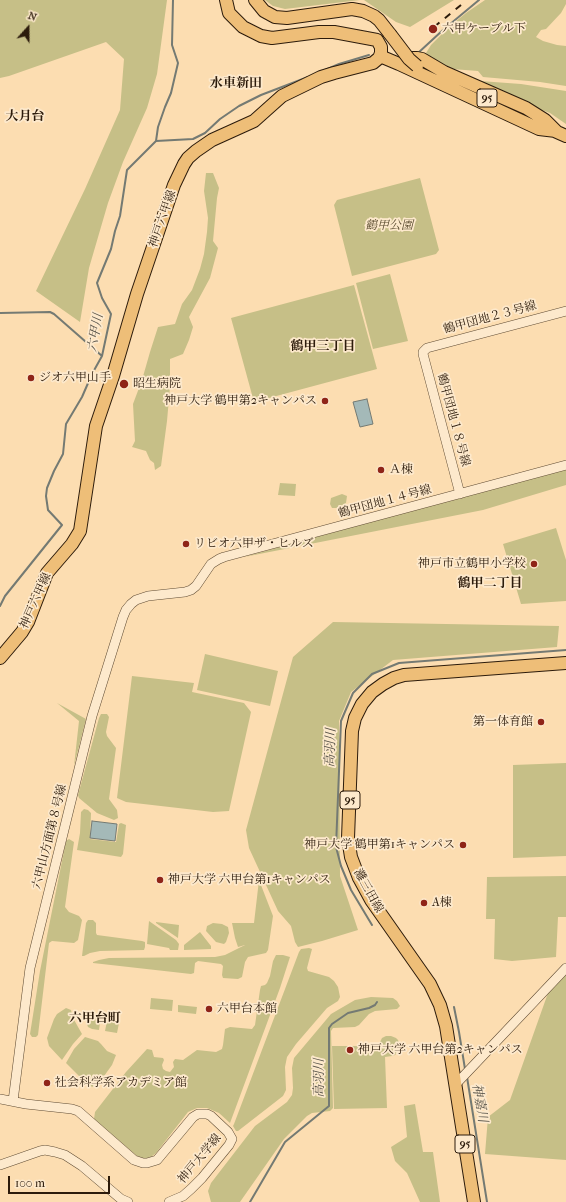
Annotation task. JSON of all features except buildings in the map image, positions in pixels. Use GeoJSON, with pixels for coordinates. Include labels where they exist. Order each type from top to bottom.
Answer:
{"type":"FeatureCollection","features":[{"type":"Feature","properties":{"kind":"main road"},"geometry":{"type":"LineString","coordinates":[[226,0],[228,13],[243,27],[262,36],[272,38],[319,32],[334,32],[377,40],[382,48],[380,56],[539,129],[561,133]]}},
{"type":"Feature","properties":{"kind":"main road","name":"95"},"geometry":{"type":"LineString","coordinates":[[255,0],[264,11],[275,17],[287,18],[352,9],[363,11],[379,20],[409,59],[417,66],[561,133]]}},
{"type":"Feature","properties":{"kind":"main road","name":"神戸六甲線"},"geometry":{"type":"LineString","coordinates":[[0,658],[22,632],[28,622],[47,573],[72,544],[80,530],[96,426],[137,294],[174,185],[184,164],[196,151],[212,140],[254,121],[282,96],[321,77],[373,62],[380,56]]}},
{"type":"Feature","properties":{"kind":"main road","name":"灘三田線"},"geometry":{"type":"LineString","coordinates":[[474,1202],[459,1082],[440,1004],[430,984],[370,900],[350,857],[348,838],[352,731],[362,704],[372,692],[394,678],[566,663]]}},
{"type":"Feature","properties":{"kind":"street","name":"鶴甲団地２３号線"},"geometry":{"type":"LineString","coordinates":[[423,352],[427,348],[566,311]]}},
{"type":"Feature","properties":{"kind":"street","name":"鶴甲団地１８号線"},"geometry":{"type":"LineString","coordinates":[[423,352],[460,494]]}},
{"type":"Feature","properties":{"kind":"street","name":"鶴甲団地１４号線"},"geometry":{"type":"LineString","coordinates":[[148,596],[191,590],[196,586],[211,564],[224,557],[566,465]]}},
{"type":"Feature","properties":{"kind":"street","name":"六甲山方面第８号線"},"geometry":{"type":"LineString","coordinates":[[13,1102],[30,968],[92,716],[126,610],[136,600],[148,596]]}},
{"type":"Feature","properties":{"kind":"street"},"geometry":{"type":"LineString","coordinates":[[459,1082],[566,968]]}},
{"type":"Feature","properties":{"kind":"street"},"geometry":{"type":"LineString","coordinates":[[0,1099],[13,1102]]}},
{"type":"Feature","properties":{"kind":"street","name":"神戸大学線"},"geometry":{"type":"LineString","coordinates":[[13,1102],[72,1109],[82,1114],[134,1160],[147,1164],[157,1160],[189,1122],[198,1114],[207,1114],[211,1116],[228,1132],[232,1139],[229,1145],[202,1178],[183,1196],[169,1202]]}},
{"type":"Feature","properties":{"kind":"street"},"geometry":{"type":"LineString","coordinates":[[0,1165],[40,1151],[46,1150],[55,1152],[65,1155],[82,1166],[121,1199],[128,1202]]}},
{"type":"Feature","properties":{"kind":"green space"},"geometry":{"type":"Polygon","coordinates":[[[0,0],[167,0],[157,74],[147,108],[123,162],[108,203],[89,268],[80,322],[36,291],[85,189],[120,110],[124,59],[106,42],[0,78],[0,0]]]}},
{"type":"Feature","properties":{"kind":"green space"},"geometry":{"type":"Polygon","coordinates":[[[265,0],[360,0],[285,9],[273,6],[265,0]]]}},
{"type":"Feature","properties":{"kind":"green space"},"geometry":{"type":"Polygon","coordinates":[[[364,0],[454,0],[410,27],[396,22],[364,0]]]}},
{"type":"Feature","properties":{"kind":"green space"},"geometry":{"type":"Polygon","coordinates":[[[485,0],[566,0],[566,4],[561,13],[546,29],[541,30],[536,37],[543,41],[566,46],[566,86],[483,77],[478,71],[452,69],[433,60],[426,53],[431,45],[449,27],[485,0]]]}},
{"type":"Feature","properties":{"kind":"green space"},"geometry":{"type":"Polygon","coordinates":[[[480,81],[521,84],[566,91],[566,124],[550,113],[520,102],[480,81]]]}},
{"type":"Feature","properties":{"kind":"green space"},"geometry":{"type":"Polygon","coordinates":[[[206,173],[213,173],[219,188],[213,241],[218,248],[210,278],[189,317],[193,327],[183,354],[170,359],[170,387],[161,466],[155,470],[154,463],[150,460],[146,451],[132,447],[135,441],[133,404],[158,327],[175,324],[182,304],[192,290],[200,269],[204,254],[208,218],[204,191],[206,173]]]}},
{"type":"Feature","properties":{"kind":"green space","name":"鶴甲公園"},"geometry":{"type":"Polygon","coordinates":[[[420,178],[439,250],[436,254],[352,276],[334,205],[337,200],[420,178]]]}},
{"type":"Feature","properties":{"kind":"green space"},"geometry":{"type":"Polygon","coordinates":[[[390,274],[408,341],[373,349],[356,283],[390,274]]]}},
{"type":"Feature","properties":{"kind":"green space"},"geometry":{"type":"Polygon","coordinates":[[[354,285],[377,369],[254,402],[231,318],[354,285]]]}},
{"type":"Feature","properties":{"kind":"green space"},"geometry":{"type":"Polygon","coordinates":[[[566,469],[566,485],[483,510],[244,557],[489,489],[566,469]]]}},
{"type":"Feature","properties":{"kind":"green space"},"geometry":{"type":"Polygon","coordinates":[[[280,483],[296,484],[295,496],[278,495],[280,483]]]}},
{"type":"Feature","properties":{"kind":"green space"},"geometry":{"type":"Polygon","coordinates":[[[342,494],[347,496],[346,503],[338,508],[332,508],[330,504],[331,498],[342,494]]]}},
{"type":"Feature","properties":{"kind":"green space"},"geometry":{"type":"Polygon","coordinates":[[[556,528],[566,560],[566,601],[521,604],[503,544],[556,528]]]}},
{"type":"Feature","properties":{"kind":"green space"},"geometry":{"type":"Polygon","coordinates":[[[333,622],[559,626],[557,647],[393,660],[351,692],[339,721],[340,876],[358,930],[298,947],[295,942],[291,926],[278,911],[249,848],[246,830],[293,657],[333,622]]]}},
{"type":"Feature","properties":{"kind":"green space"},"geometry":{"type":"Polygon","coordinates":[[[205,654],[278,671],[270,706],[197,690],[205,654]]]}},
{"type":"Feature","properties":{"kind":"green space"},"geometry":{"type":"Polygon","coordinates":[[[132,676],[194,683],[192,692],[244,703],[251,712],[229,811],[213,812],[126,802],[117,798],[132,676]]]}},
{"type":"Feature","properties":{"kind":"green space"},"geometry":{"type":"Polygon","coordinates":[[[57,703],[86,719],[74,766],[79,721],[57,703]]]}},
{"type":"Feature","properties":{"kind":"green space"},"geometry":{"type":"Polygon","coordinates":[[[101,714],[107,714],[109,717],[106,732],[107,736],[116,748],[109,799],[117,810],[118,818],[114,820],[97,813],[79,798],[78,795],[101,714]]]}},
{"type":"Feature","properties":{"kind":"green space"},"geometry":{"type":"Polygon","coordinates":[[[566,763],[566,856],[513,858],[513,765],[566,763]]]}},
{"type":"Feature","properties":{"kind":"green space"},"geometry":{"type":"Polygon","coordinates":[[[84,809],[91,813],[90,839],[116,842],[119,824],[121,823],[126,825],[123,854],[121,857],[77,850],[80,833],[81,812],[84,809]]]}},
{"type":"Feature","properties":{"kind":"green space"},"geometry":{"type":"Polygon","coordinates":[[[69,839],[74,842],[65,907],[69,912],[79,916],[82,920],[78,940],[74,943],[52,941],[49,943],[38,1035],[36,1037],[32,1037],[30,1034],[40,971],[66,841],[69,839]]]}},
{"type":"Feature","properties":{"kind":"green space"},"geometry":{"type":"Polygon","coordinates":[[[566,876],[566,917],[558,917],[556,957],[512,961],[494,959],[495,919],[486,919],[487,877],[566,876]]]}},
{"type":"Feature","properties":{"kind":"green space"},"geometry":{"type":"Polygon","coordinates":[[[259,880],[273,916],[268,950],[266,953],[248,957],[245,962],[242,977],[238,979],[223,978],[223,966],[221,964],[198,961],[195,963],[194,973],[191,974],[93,963],[109,958],[215,957],[225,955],[245,945],[238,947],[232,923],[254,923],[259,880]]]}},
{"type":"Feature","properties":{"kind":"green space"},"geometry":{"type":"Polygon","coordinates":[[[88,920],[93,920],[96,923],[97,935],[142,941],[145,942],[144,950],[100,951],[82,956],[86,923],[88,920]]]}},
{"type":"Feature","properties":{"kind":"green space"},"geometry":{"type":"Polygon","coordinates":[[[149,921],[176,940],[179,944],[178,950],[170,950],[169,948],[147,944],[149,921]]]}},
{"type":"Feature","properties":{"kind":"green space"},"geometry":{"type":"Polygon","coordinates":[[[156,923],[179,925],[178,938],[156,923]]]}},
{"type":"Feature","properties":{"kind":"green space"},"geometry":{"type":"Polygon","coordinates":[[[213,923],[222,924],[228,927],[229,933],[224,944],[216,942],[206,931],[207,926],[213,923]]]}},
{"type":"Feature","properties":{"kind":"green space"},"geometry":{"type":"Polygon","coordinates":[[[200,932],[211,946],[211,949],[184,950],[184,945],[200,932]]]}},
{"type":"Feature","properties":{"kind":"green space"},"geometry":{"type":"Polygon","coordinates":[[[301,949],[312,949],[307,968],[308,971],[329,977],[334,981],[338,987],[340,997],[338,1001],[327,1008],[296,1044],[287,1057],[285,1067],[286,1090],[283,1096],[236,1131],[233,1126],[299,952],[301,949]]]}},
{"type":"Feature","properties":{"kind":"green space"},"geometry":{"type":"Polygon","coordinates":[[[276,955],[290,957],[230,1123],[219,1113],[207,1108],[197,1108],[188,1112],[156,1153],[151,1157],[142,1158],[137,1156],[94,1119],[95,1112],[126,1072],[147,1049],[152,1050],[154,1057],[163,1058],[163,1069],[170,1072],[174,1067],[173,1062],[175,1059],[183,1060],[197,1050],[216,1052],[222,1049],[225,1029],[230,1027],[252,1029],[255,1025],[261,986],[267,983],[276,955]]]}},
{"type":"Feature","properties":{"kind":"green space"},"geometry":{"type":"Polygon","coordinates":[[[566,973],[566,1160],[485,1154],[488,1117],[510,1100],[548,993],[566,973]]]}},
{"type":"Feature","properties":{"kind":"green space"},"geometry":{"type":"Polygon","coordinates":[[[371,997],[393,998],[400,1006],[397,1009],[375,1011],[369,1014],[359,1025],[355,1027],[333,1028],[331,1031],[333,1108],[330,1111],[312,1113],[307,1116],[284,1139],[240,1202],[211,1202],[208,1191],[211,1183],[255,1126],[287,1102],[292,1095],[292,1068],[294,1058],[331,1014],[355,1000],[371,997]]]}},
{"type":"Feature","properties":{"kind":"green space"},"geometry":{"type":"Polygon","coordinates":[[[151,998],[173,1000],[172,1011],[150,1009],[151,998]]]}},
{"type":"Feature","properties":{"kind":"green space"},"geometry":{"type":"Polygon","coordinates":[[[178,1005],[197,1007],[196,1014],[178,1012],[178,1005]]]}},
{"type":"Feature","properties":{"kind":"green space"},"geometry":{"type":"Polygon","coordinates":[[[66,1008],[71,1010],[73,1018],[82,1034],[62,1060],[49,1046],[47,1038],[57,1014],[66,1008]]]}},
{"type":"Feature","properties":{"kind":"green space"},"geometry":{"type":"Polygon","coordinates":[[[85,1012],[101,1015],[99,1030],[88,1027],[85,1012]]]}},
{"type":"Feature","properties":{"kind":"green space"},"geometry":{"type":"Polygon","coordinates":[[[108,1016],[120,1018],[117,1033],[105,1031],[108,1016]]]}},
{"type":"Feature","properties":{"kind":"green space"},"geometry":{"type":"Polygon","coordinates":[[[386,1036],[396,1038],[400,1046],[395,1055],[385,1057],[387,1108],[334,1109],[332,1046],[378,1046],[382,1038],[386,1036]]]}},
{"type":"Feature","properties":{"kind":"green space"},"geometry":{"type":"Polygon","coordinates":[[[85,1037],[98,1041],[107,1051],[116,1055],[112,1065],[99,1083],[94,1087],[89,1086],[66,1063],[74,1049],[85,1037]]]}},
{"type":"Feature","properties":{"kind":"green space"},"geometry":{"type":"Polygon","coordinates":[[[415,1104],[423,1152],[433,1152],[440,1202],[420,1202],[407,1173],[395,1161],[391,1147],[407,1137],[404,1106],[415,1104]]]}},
{"type":"Feature","properties":{"kind":"shaded area"},"geometry":{"type":"Polygon","coordinates":[[[367,399],[373,424],[360,427],[353,402],[367,399]]]}},
{"type":"Feature","properties":{"kind":"shaded area"},"geometry":{"type":"Polygon","coordinates":[[[92,821],[117,824],[115,841],[90,838],[92,821]]]}},
{"type":"Feature","properties":{"kind":"waterway","name":"六甲川"},"geometry":{"type":"LineString","coordinates":[[0,606],[5,596],[62,525],[48,510],[46,496],[47,488],[63,454],[66,424],[82,397],[102,356],[111,314],[102,298],[97,283],[111,249],[120,216],[127,170],[156,141],[158,127],[171,93],[178,63],[172,45],[173,0]]}},
{"type":"Feature","properties":{"kind":"waterway"},"geometry":{"type":"LineString","coordinates":[[418,53],[479,0]]}},
{"type":"Feature","properties":{"kind":"waterway"},"geometry":{"type":"LineString","coordinates":[[325,70],[369,55]]}},
{"type":"Feature","properties":{"kind":"waterway"},"geometry":{"type":"LineString","coordinates":[[156,141],[193,139],[205,133],[220,119],[239,106],[261,95],[308,77]]}},
{"type":"Feature","properties":{"kind":"waterway"},"geometry":{"type":"LineString","coordinates":[[0,313],[50,312],[102,356]]}},
{"type":"Feature","properties":{"kind":"waterway","name":"高羽川"},"geometry":{"type":"LineString","coordinates":[[372,925],[351,890],[341,866],[336,847],[341,721],[353,693],[372,674],[399,663],[566,650]]}},
{"type":"Feature","properties":{"kind":"waterway","name":"高羽川"},"geometry":{"type":"LineString","coordinates":[[250,1202],[285,1142],[329,1106],[329,1028],[332,1024],[348,1013],[369,1008],[377,1002]]}},
{"type":"Feature","properties":{"kind":"waterway","name":"神嘉川"},"geometry":{"type":"LineString","coordinates":[[454,1007],[465,1069]]}},
{"type":"Feature","properties":{"kind":"waterway","name":"神嘉川"},"geometry":{"type":"LineString","coordinates":[[467,1077],[487,1202]]}},
{"type":"Feature","properties":{"kind":"railway"},"geometry":{"type":"LineString","coordinates":[[434,27],[461,5]]}},
{"type":"Feature","properties":{"kind":"place","name":"六甲ケーブル下"},"geometry":{"type":"Point","coordinates":[433,29]}},
{"type":"Feature","properties":{"kind":"place","name":"ジオ六甲山手"},"geometry":{"type":"Point","coordinates":[31,378]}},
{"type":"Feature","properties":{"kind":"place","name":"昭生病院"},"geometry":{"type":"Point","coordinates":[124,384]}},
{"type":"Feature","properties":{"kind":"place","name":"神戸大学 鶴甲第2キャンパス"},"geometry":{"type":"Point","coordinates":[325,401]}},
{"type":"Feature","properties":{"kind":"place","name":"Ａ棟"},"geometry":{"type":"Point","coordinates":[381,470]}},
{"type":"Feature","properties":{"kind":"place","name":"リビオ六甲ザ・ヒルズ"},"geometry":{"type":"Point","coordinates":[186,544]}},
{"type":"Feature","properties":{"kind":"place","name":"神戸市立鶴甲小学校"},"geometry":{"type":"Point","coordinates":[534,564]}},
{"type":"Feature","properties":{"kind":"place","name":"第一体育館"},"geometry":{"type":"Point","coordinates":[541,722]}},
{"type":"Feature","properties":{"kind":"place","name":"神戸大学 鶴甲第1キャンパス"},"geometry":{"type":"Point","coordinates":[463,845]}},
{"type":"Feature","properties":{"kind":"place","name":"神戸大学 六甲台第1キャンパス"},"geometry":{"type":"Point","coordinates":[160,880]}},
{"type":"Feature","properties":{"kind":"place","name":"A棟"},"geometry":{"type":"Point","coordinates":[424,903]}},
{"type":"Feature","properties":{"kind":"place","name":"六甲台本館"},"geometry":{"type":"Point","coordinates":[209,1009]}},
{"type":"Feature","properties":{"kind":"place","name":"神戸大学 六甲台第2キャンパス"},"geometry":{"type":"Point","coordinates":[350,1050]}},
{"type":"Feature","properties":{"kind":"place","name":"社会科学系アカデミア館"},"geometry":{"type":"Point","coordinates":[47,1083]}},
{"type":"Feature","properties":{"kind":"district","name":"水車新田"},"geometry":{"type":"Point","coordinates":[236,84]}},
{"type":"Feature","properties":{"kind":"district","name":"大月台"},"geometry":{"type":"Point","coordinates":[25,117]}},
{"type":"Feature","properties":{"kind":"district","name":"鶴甲三丁目"},"geometry":{"type":"Point","coordinates":[323,347]}},
{"type":"Feature","properties":{"kind":"district","name":"鶴甲二丁目"},"geometry":{"type":"Point","coordinates":[490,584]}},
{"type":"Feature","properties":{"kind":"district","name":"六甲台町"},"geometry":{"type":"Point","coordinates":[95,1019]}}]}
